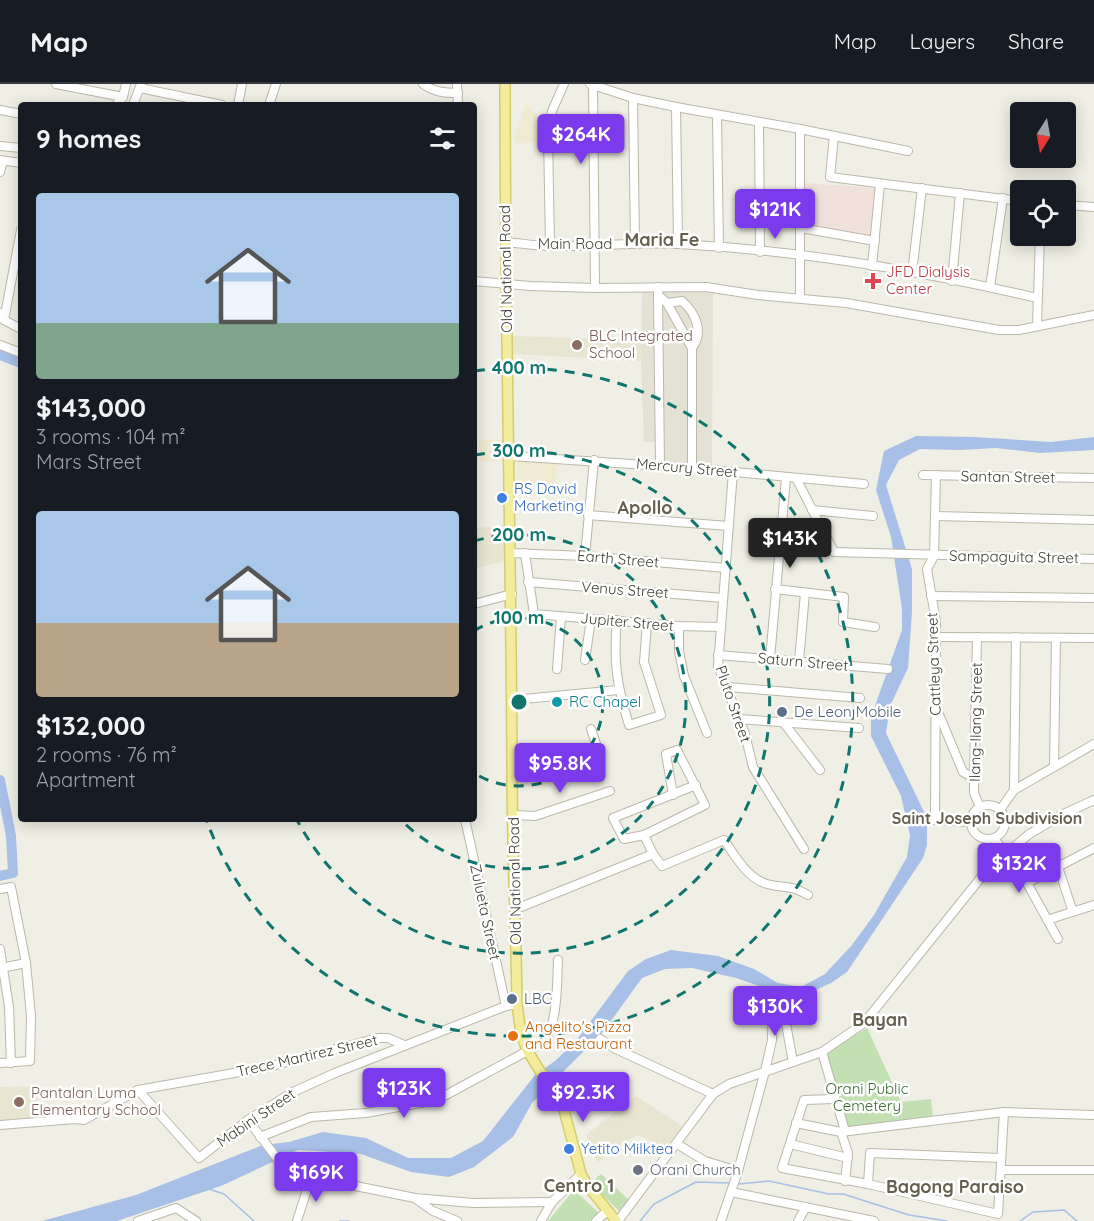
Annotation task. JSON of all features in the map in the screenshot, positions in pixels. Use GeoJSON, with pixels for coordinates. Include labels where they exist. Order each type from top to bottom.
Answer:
{"type":"FeatureCollection","features":[{"type":"Feature","properties":{"kind":"main road","name":"Old National Road"},"geometry":{"type":"LineString","coordinates":[[505,84],[505,242],[517,1004],[521,1034],[527,1050],[564,1110],[581,1174],[606,1210],[617,1221]]}},
{"type":"Feature","properties":{"kind":"street"},"geometry":{"type":"LineString","coordinates":[[56,84],[123,97]]}},
{"type":"Feature","properties":{"kind":"street"},"geometry":{"type":"LineString","coordinates":[[119,102],[123,97],[126,84]]}},
{"type":"Feature","properties":{"kind":"street"},"geometry":{"type":"LineString","coordinates":[[239,102],[242,84]]}},
{"type":"Feature","properties":{"kind":"street"},"geometry":{"type":"LineString","coordinates":[[270,102],[276,84]]}},
{"type":"Feature","properties":{"kind":"street"},"geometry":{"type":"LineString","coordinates":[[423,84],[431,90],[444,93],[458,88]]}},
{"type":"Feature","properties":{"kind":"street"},"geometry":{"type":"LineString","coordinates":[[550,246],[548,135],[552,111],[564,84]]}},
{"type":"Feature","properties":{"kind":"street"},"geometry":{"type":"LineString","coordinates":[[595,288],[592,85],[633,98],[717,116],[800,129],[908,151]]}},
{"type":"Feature","properties":{"kind":"street"},"geometry":{"type":"LineString","coordinates":[[134,102],[140,86],[209,102]]}},
{"type":"Feature","properties":{"kind":"street"},"geometry":{"type":"LineString","coordinates":[[633,98],[635,244]]}},
{"type":"Feature","properties":{"kind":"street"},"geometry":{"type":"LineString","coordinates":[[676,107],[678,244]]}},
{"type":"Feature","properties":{"kind":"street"},"geometry":{"type":"LineString","coordinates":[[0,110],[18,113]]}},
{"type":"Feature","properties":{"kind":"street"},"geometry":{"type":"LineString","coordinates":[[717,116],[719,248]]}},
{"type":"Feature","properties":{"kind":"street"},"geometry":{"type":"LineString","coordinates":[[759,123],[760,252]]}},
{"type":"Feature","properties":{"kind":"street"},"geometry":{"type":"LineString","coordinates":[[800,129],[800,298]]}},
{"type":"Feature","properties":{"kind":"street"},"geometry":{"type":"LineString","coordinates":[[834,136],[830,177],[1010,199]]}},
{"type":"Feature","properties":{"kind":"street"},"geometry":{"type":"LineString","coordinates":[[0,146],[18,148]]}},
{"type":"Feature","properties":{"kind":"street"},"geometry":{"type":"LineString","coordinates":[[0,172],[1,160],[18,163]]}},
{"type":"Feature","properties":{"kind":"street"},"geometry":{"type":"LineString","coordinates":[[872,266],[880,184]]}},
{"type":"Feature","properties":{"kind":"street"},"geometry":{"type":"LineString","coordinates":[[912,273],[922,188]]}},
{"type":"Feature","properties":{"kind":"street"},"geometry":{"type":"LineString","coordinates":[[952,280],[960,193]]}},
{"type":"Feature","properties":{"kind":"street"},"geometry":{"type":"LineString","coordinates":[[990,287],[1003,198]]}},
{"type":"Feature","properties":{"kind":"street"},"geometry":{"type":"LineString","coordinates":[[1076,206],[1094,207]]}},
{"type":"Feature","properties":{"kind":"street"},"geometry":{"type":"LineString","coordinates":[[801,228],[875,241]]}},
{"type":"Feature","properties":{"kind":"street","name":"Main Road"},"geometry":{"type":"LineString","coordinates":[[505,242],[550,246],[678,244],[801,256],[952,280],[1037,298]]}},
{"type":"Feature","properties":{"kind":"street"},"geometry":{"type":"LineString","coordinates":[[18,244],[2,316],[18,327]]}},
{"type":"Feature","properties":{"kind":"street"},"geometry":{"type":"LineString","coordinates":[[1037,326],[1040,246]]}},
{"type":"Feature","properties":{"kind":"street"},"geometry":{"type":"LineString","coordinates":[[477,281],[658,291],[706,287],[758,295],[846,303],[999,330],[1019,330],[1094,315]]}},
{"type":"Feature","properties":{"kind":"street"},"geometry":{"type":"LineString","coordinates":[[658,291],[692,348],[692,468]]}},
{"type":"Feature","properties":{"kind":"street"},"geometry":{"type":"LineString","coordinates":[[658,291],[660,466]]}},
{"type":"Feature","properties":{"kind":"street"},"geometry":{"type":"LineString","coordinates":[[667,303],[682,301],[687,306],[699,328],[697,341],[692,348]]}},
{"type":"Feature","properties":{"kind":"street"},"geometry":{"type":"LineString","coordinates":[[0,345],[18,352]]}},
{"type":"Feature","properties":{"kind":"street","name":"Mercury Street"},"geometry":{"type":"LineString","coordinates":[[510,456],[594,460],[864,484]]}},
{"type":"Feature","properties":{"kind":"street"},"geometry":{"type":"LineString","coordinates":[[585,556],[594,460]]}},
{"type":"Feature","properties":{"kind":"street","name":"Pluto Street"},"geometry":{"type":"LineString","coordinates":[[733,472],[718,666],[728,687],[753,767],[804,849]]}},
{"type":"Feature","properties":{"kind":"street","name":"Santan Street"},"geometry":{"type":"LineString","coordinates":[[923,475],[1094,478]]}},
{"type":"Feature","properties":{"kind":"street","name":"Cattleya Street"},"geometry":{"type":"LineString","coordinates":[[936,475],[934,556],[927,569],[936,637],[935,820],[970,822]]}},
{"type":"Feature","properties":{"kind":"street"},"geometry":{"type":"LineString","coordinates":[[770,659],[786,478]]}},
{"type":"Feature","properties":{"kind":"street"},"geometry":{"type":"LineString","coordinates":[[796,478],[812,510],[873,516]]}},
{"type":"Feature","properties":{"kind":"street","name":"Sampaguita Street"},"geometry":{"type":"LineString","coordinates":[[812,510],[834,552],[1094,559]]}},
{"type":"Feature","properties":{"kind":"street"},"geometry":{"type":"LineString","coordinates":[[588,515],[728,526]]}},
{"type":"Feature","properties":{"kind":"street"},"geometry":{"type":"LineString","coordinates":[[935,516],[1094,520]]}},
{"type":"Feature","properties":{"kind":"street","name":"Earth Street"},"geometry":{"type":"LineString","coordinates":[[511,553],[585,556],[726,568]]}},
{"type":"Feature","properties":{"kind":"street"},"geometry":{"type":"LineString","coordinates":[[525,553],[528,582]]}},
{"type":"Feature","properties":{"kind":"street","name":"Venus Street"},"geometry":{"type":"LineString","coordinates":[[528,582],[723,598]]}},
{"type":"Feature","properties":{"kind":"street","name":"Jupiter Street"},"geometry":{"type":"LineString","coordinates":[[528,582],[534,614],[680,626],[721,627]]}},
{"type":"Feature","properties":{"kind":"street"},"geometry":{"type":"LineString","coordinates":[[775,589],[844,597],[843,622],[875,627]]}},
{"type":"Feature","properties":{"kind":"street"},"geometry":{"type":"LineString","coordinates":[[799,661],[805,593]]}},
{"type":"Feature","properties":{"kind":"street"},"geometry":{"type":"LineString","coordinates":[[477,603],[512,594]]}},
{"type":"Feature","properties":{"kind":"street"},"geometry":{"type":"LineString","coordinates":[[931,596],[1094,598]]}},
{"type":"Feature","properties":{"kind":"street"},"geometry":{"type":"LineString","coordinates":[[557,669],[561,617]]}},
{"type":"Feature","properties":{"kind":"street"},"geometry":{"type":"LineString","coordinates":[[585,660],[591,619]]}},
{"type":"Feature","properties":{"kind":"street"},"geometry":{"type":"LineString","coordinates":[[617,620],[614,648],[618,690],[629,725],[661,715],[644,662],[647,623]]}},
{"type":"Feature","properties":{"kind":"street"},"geometry":{"type":"LineString","coordinates":[[680,626],[678,651],[684,676],[707,733]]}},
{"type":"Feature","properties":{"kind":"street"},"geometry":{"type":"LineString","coordinates":[[936,637],[1094,638]]}},
{"type":"Feature","properties":{"kind":"street","name":"Ilang-Ilang Street"},"geometry":{"type":"LineString","coordinates":[[977,637],[974,793],[980,807]]}},
{"type":"Feature","properties":{"kind":"street"},"geometry":{"type":"LineString","coordinates":[[1014,790],[1016,637]]}},
{"type":"Feature","properties":{"kind":"street"},"geometry":{"type":"LineString","coordinates":[[1054,766],[1056,638]]}},
{"type":"Feature","properties":{"kind":"street","name":"Saturn Street"},"geometry":{"type":"LineString","coordinates":[[718,655],[888,669]]}},
{"type":"Feature","properties":{"kind":"street"},"geometry":{"type":"LineString","coordinates":[[728,687],[860,698]]}},
{"type":"Feature","properties":{"kind":"street"},"geometry":{"type":"LineString","coordinates":[[513,700],[618,690]]}},
{"type":"Feature","properties":{"kind":"street"},"geometry":{"type":"LineString","coordinates":[[936,708],[963,772],[974,778]]}},
{"type":"Feature","properties":{"kind":"street"},"geometry":{"type":"LineString","coordinates":[[739,719],[859,728]]}},
{"type":"Feature","properties":{"kind":"street"},"geometry":{"type":"LineString","coordinates":[[783,722],[820,770]]}},
{"type":"Feature","properties":{"kind":"street"},"geometry":{"type":"LineString","coordinates":[[512,770],[558,768],[598,750],[591,729]]}},
{"type":"Feature","properties":{"kind":"street"},"geometry":{"type":"LineString","coordinates":[[1000,810],[1014,790],[1094,744]]}},
{"type":"Feature","properties":{"kind":"street"},"geometry":{"type":"LineString","coordinates":[[673,795],[666,754],[677,750],[696,785],[705,805],[644,835],[624,839],[613,818],[673,795],[696,785]]}},
{"type":"Feature","properties":{"kind":"street"},"geometry":{"type":"LineString","coordinates":[[513,815],[535,816],[610,791]]}},
{"type":"Feature","properties":{"kind":"street"},"geometry":{"type":"LineString","coordinates":[[617,1221],[713,1094],[729,1084],[822,1052],[864,1023],[987,870],[1028,835],[1094,800]]}},
{"type":"Feature","properties":{"kind":"street"},"geometry":{"type":"LineString","coordinates":[[992,806],[1000,810],[1004,819],[1001,833],[994,838],[983,839],[974,832],[970,822],[973,813],[980,807],[992,806]]}},
{"type":"Feature","properties":{"kind":"street","name":"Zulueta Street"},"geometry":{"type":"LineString","coordinates":[[466,822],[506,1006]]}},
{"type":"Feature","properties":{"kind":"street"},"geometry":{"type":"LineString","coordinates":[[644,835],[662,866],[724,840],[751,877],[767,884],[796,888],[808,895]]}},
{"type":"Feature","properties":{"kind":"street"},"geometry":{"type":"LineString","coordinates":[[994,838],[1027,883],[1058,939]]}},
{"type":"Feature","properties":{"kind":"street"},"geometry":{"type":"LineString","coordinates":[[1027,883],[1094,848]]}},
{"type":"Feature","properties":{"kind":"street"},"geometry":{"type":"LineString","coordinates":[[516,909],[653,854]]}},
{"type":"Feature","properties":{"kind":"street"},"geometry":{"type":"LineString","coordinates":[[1058,867],[1073,912]]}},
{"type":"Feature","properties":{"kind":"street"},"geometry":{"type":"LineString","coordinates":[[0,889],[11,887],[26,963],[31,1016],[30,1061],[0,1063]]}},
{"type":"Feature","properties":{"kind":"street"},"geometry":{"type":"LineString","coordinates":[[1047,920],[1094,905]]}},
{"type":"Feature","properties":{"kind":"street"},"geometry":{"type":"LineString","coordinates":[[0,949],[9,1007],[11,1063]]}},
{"type":"Feature","properties":{"kind":"street"},"geometry":{"type":"LineString","coordinates":[[260,1137],[311,1117],[366,1113],[431,1101],[544,1042],[549,1035],[555,1001],[558,960]]}},
{"type":"Feature","properties":{"kind":"street"},"geometry":{"type":"LineString","coordinates":[[2,967],[26,963]]}},
{"type":"Feature","properties":{"kind":"street","name":"Mabini Street"},"geometry":{"type":"LineString","coordinates":[[138,1090],[199,1158],[248,1120],[293,1092],[404,1045],[506,1006],[517,1004]]}},
{"type":"Feature","properties":{"kind":"street"},"geometry":{"type":"LineString","coordinates":[[721,1221],[738,1171],[765,1071],[772,1040],[773,1007]]}},
{"type":"Feature","properties":{"kind":"street"},"geometry":{"type":"LineString","coordinates":[[789,1020],[786,1024],[793,1062]]}},
{"type":"Feature","properties":{"kind":"street","name":"Trece Martirez Street"},"geometry":{"type":"LineString","coordinates":[[0,1125],[84,1119],[138,1090],[268,1067],[378,1038],[388,1038],[404,1045]]}},
{"type":"Feature","properties":{"kind":"street"},"geometry":{"type":"LineString","coordinates":[[600,1039],[616,1049],[713,1094]]}},
{"type":"Feature","properties":{"kind":"street"},"geometry":{"type":"LineString","coordinates":[[822,1052],[848,1158],[845,1180]]}},
{"type":"Feature","properties":{"kind":"street"},"geometry":{"type":"LineString","coordinates":[[835,1099],[804,1100],[782,1168],[868,1184],[998,1214],[1004,1112]]}},
{"type":"Feature","properties":{"kind":"street"},"geometry":{"type":"LineString","coordinates":[[796,1123],[843,1132],[1004,1112],[1094,1115]]}},
{"type":"Feature","properties":{"kind":"street"},"geometry":{"type":"LineString","coordinates":[[248,1120],[279,1161],[311,1177],[415,1198],[473,1203],[552,1202]]}},
{"type":"Feature","properties":{"kind":"street"},"geometry":{"type":"LineString","coordinates":[[677,1144],[705,1161],[738,1171]]}},
{"type":"Feature","properties":{"kind":"street"},"geometry":{"type":"LineString","coordinates":[[790,1144],[848,1158]]}},
{"type":"Feature","properties":{"kind":"street"},"geometry":{"type":"LineString","coordinates":[[868,1184],[870,1153],[1001,1158]]}},
{"type":"Feature","properties":{"kind":"street"},"geometry":{"type":"LineString","coordinates":[[1002,1170],[1094,1170]]}},
{"type":"Feature","properties":{"kind":"street"},"geometry":{"type":"LineString","coordinates":[[541,1221],[552,1202],[581,1174]]}},
{"type":"Feature","properties":{"kind":"street"},"geometry":{"type":"LineString","coordinates":[[297,1221],[311,1177]]}},
{"type":"Feature","properties":{"kind":"street"},"geometry":{"type":"LineString","coordinates":[[731,1192],[874,1221]]}},
{"type":"Feature","properties":{"kind":"street"},"geometry":{"type":"LineString","coordinates":[[415,1198],[433,1211],[457,1221]]}},
{"type":"Feature","properties":{"kind":"street"},"geometry":{"type":"LineString","coordinates":[[798,1221],[806,1207]]}},
{"type":"Feature","properties":{"kind":"street"},"geometry":{"type":"LineString","coordinates":[[138,1221],[176,1208],[196,1221]]}},
{"type":"Feature","properties":{"kind":"street"},"geometry":{"type":"LineString","coordinates":[[596,1221],[606,1210]]}},
{"type":"Feature","properties":{"kind":"shaded area"},"geometry":{"type":"Polygon","coordinates":[[[526,105],[532,107],[531,113],[538,114],[535,130],[543,131],[543,141],[517,144],[514,138],[526,105]]]}},
{"type":"Feature","properties":{"kind":"shaded area"},"geometry":{"type":"Polygon","coordinates":[[[805,183],[878,188],[873,239],[805,227],[805,183]]]}},
{"type":"Feature","properties":{"kind":"shaded area"},"geometry":{"type":"Polygon","coordinates":[[[642,291],[713,292],[712,466],[662,463],[662,442],[644,442],[641,361],[642,291]]]}},
{"type":"Feature","properties":{"kind":"shaded area","name":"BLC Integrated School"},"geometry":{"type":"Polygon","coordinates":[[[512,336],[641,340],[641,361],[513,354],[512,336]]]}},
{"type":"Feature","properties":{"kind":"shaded area"},"geometry":{"type":"Polygon","coordinates":[[[479,440],[504,440],[504,461],[480,462],[479,440]]]}},
{"type":"Feature","properties":{"kind":"shaded area"},"geometry":{"type":"Polygon","coordinates":[[[518,459],[557,462],[556,485],[516,481],[518,459]]]}},
{"type":"Feature","properties":{"kind":"shaded area"},"geometry":{"type":"Polygon","coordinates":[[[505,526],[508,560],[477,568],[477,528],[505,526]]]}},
{"type":"Feature","properties":{"kind":"shaded area","name":"Pantalan Luma Elementary School"},"geometry":{"type":"Polygon","coordinates":[[[35,1086],[41,1117],[0,1122],[0,1087],[35,1086]]]}},
{"type":"Feature","properties":{"kind":"shaded area"},"geometry":{"type":"Polygon","coordinates":[[[636,1096],[683,1127],[668,1149],[638,1135],[613,1147],[598,1164],[586,1135],[636,1096]]]}},
{"type":"Feature","properties":{"kind":"green space","name":"Orani Public Cemetery"},"geometry":{"type":"Polygon","coordinates":[[[867,1028],[901,1102],[931,1099],[933,1117],[854,1129],[845,1125],[824,1054],[867,1028]]]}},
{"type":"Feature","properties":{"kind":"green space"},"geometry":{"type":"Polygon","coordinates":[[[601,1174],[630,1201],[620,1212],[597,1189],[594,1180],[601,1174]]]}},
{"type":"Feature","properties":{"kind":"green space"},"geometry":{"type":"Polygon","coordinates":[[[574,1190],[599,1213],[590,1221],[548,1221],[574,1190]]]}},
{"type":"Feature","properties":{"kind":"water"},"geometry":{"type":"Polygon","coordinates":[[[916,436],[1051,442],[1094,437],[1094,450],[1040,453],[996,448],[920,449],[899,460],[886,485],[912,569],[912,612],[908,668],[890,706],[886,733],[927,818],[927,845],[923,858],[847,972],[831,983],[803,996],[785,995],[736,978],[692,968],[665,969],[642,978],[603,1032],[532,1103],[513,1137],[474,1167],[449,1177],[411,1172],[361,1154],[298,1150],[221,1186],[117,1221],[42,1221],[136,1195],[263,1145],[289,1142],[323,1132],[366,1138],[408,1158],[451,1158],[483,1141],[535,1075],[555,1061],[576,1041],[628,971],[646,959],[671,950],[718,956],[754,969],[778,983],[801,987],[825,974],[852,945],[874,915],[907,857],[910,835],[901,796],[871,736],[871,717],[902,630],[902,609],[891,537],[876,490],[884,451],[916,436]]]}},
{"type":"Feature","properties":{"kind":"waterway"},"geometry":{"type":"LineString","coordinates":[[0,355],[18,362]]}},
{"type":"Feature","properties":{"kind":"waterway"},"geometry":{"type":"LineString","coordinates":[[0,780],[11,836],[13,873],[0,876]]}},
{"type":"Feature","properties":{"kind":"waterway"},"geometry":{"type":"LineString","coordinates":[[739,1184],[769,1181],[829,1194],[843,1194],[909,1215],[947,1221]]}},
{"type":"Feature","properties":{"kind":"waterway"},"geometry":{"type":"LineString","coordinates":[[640,1221],[654,1204],[696,1182],[730,1183]]}},
{"type":"Feature","properties":{"kind":"waterway"},"geometry":{"type":"LineString","coordinates":[[209,1189],[224,1194],[254,1221]]}},
{"type":"Feature","properties":{"kind":"waterway"},"geometry":{"type":"LineString","coordinates":[[1020,1221],[1033,1212],[1064,1210],[1077,1221]]}},
{"type":"Feature","properties":{"kind":"waterway"},"geometry":{"type":"LineString","coordinates":[[340,1221],[349,1221]]}},
{"type":"Feature","properties":{"kind":"place","name":"JFD Dialysis Center"},"geometry":{"type":"Point","coordinates":[873,281]}},
{"type":"Feature","properties":{"kind":"place","name":"BLC Integrated School"},"geometry":{"type":"Point","coordinates":[577,345]}},
{"type":"Feature","properties":{"kind":"place","name":"RS David Marketing"},"geometry":{"type":"Point","coordinates":[502,498]}},
{"type":"Feature","properties":{"kind":"place","name":"RC Chapel"},"geometry":{"type":"Point","coordinates":[557,702]}},
{"type":"Feature","properties":{"kind":"place","name":"De Leon Mobile"},"geometry":{"type":"Point","coordinates":[782,712]}},
{"type":"Feature","properties":{"kind":"place","name":"LBC"},"geometry":{"type":"Point","coordinates":[512,999]}},
{"type":"Feature","properties":{"kind":"place","name":"Angelito's Pizza and Restaurant"},"geometry":{"type":"Point","coordinates":[513,1036]}},
{"type":"Feature","properties":{"kind":"place","name":"Pantalan Luma Elementary School"},"geometry":{"type":"Point","coordinates":[19,1102]}},
{"type":"Feature","properties":{"kind":"place","name":"Yetito Milktea"},"geometry":{"type":"Point","coordinates":[569,1149]}},
{"type":"Feature","properties":{"kind":"place","name":"Orani Church"},"geometry":{"type":"Point","coordinates":[638,1170]}},
{"type":"Feature","properties":{"kind":"district","name":"Maria Fe"},"geometry":{"type":"Point","coordinates":[662,240]}},
{"type":"Feature","properties":{"kind":"district","name":"Apollo"},"geometry":{"type":"Point","coordinates":[645,508]}},
{"type":"Feature","properties":{"kind":"district","name":"Saint Joseph Subdivision"},"geometry":{"type":"Point","coordinates":[987,818]}},
{"type":"Feature","properties":{"kind":"district","name":"Bayan"},"geometry":{"type":"Point","coordinates":[880,1020]}},
{"type":"Feature","properties":{"kind":"district","name":"Centro 1"},"geometry":{"type":"Point","coordinates":[579,1186]}},
{"type":"Feature","properties":{"kind":"district","name":"Bagong Paraiso"},"geometry":{"type":"Point","coordinates":[955,1187]}}]}
